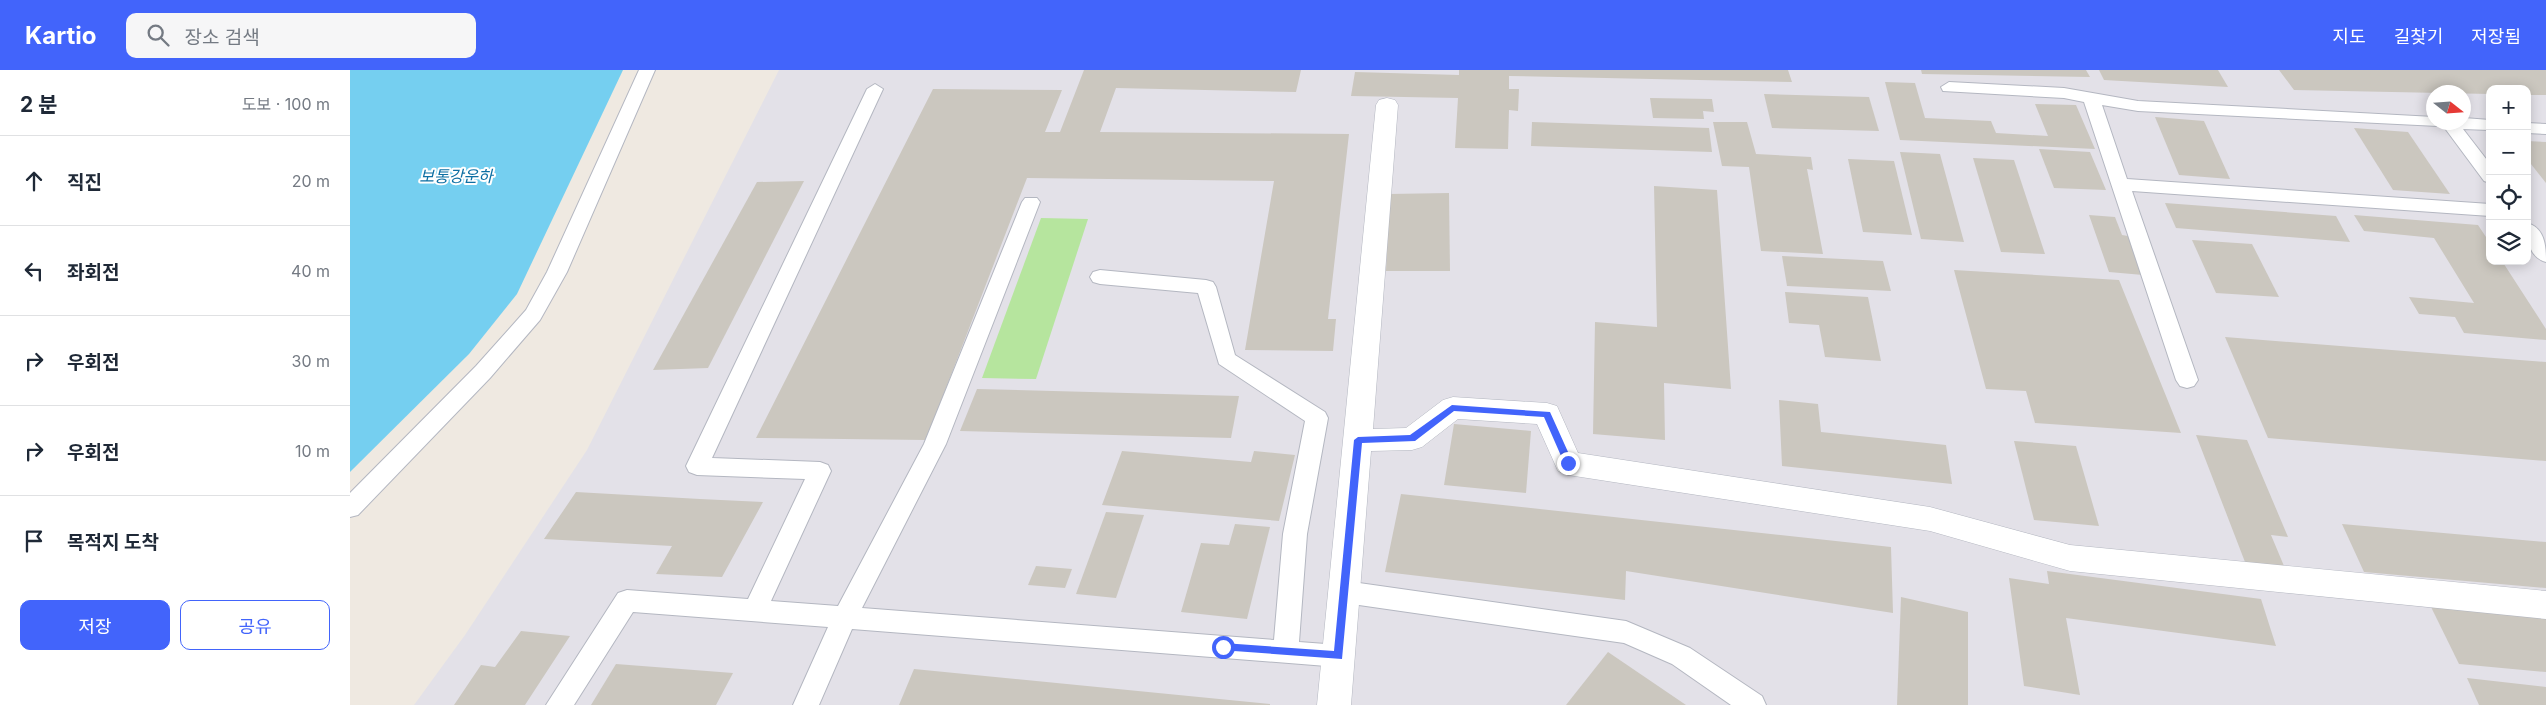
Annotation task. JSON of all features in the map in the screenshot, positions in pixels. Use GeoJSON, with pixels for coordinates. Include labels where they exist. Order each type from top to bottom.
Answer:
{"type":"FeatureCollection","features":[{"type":"Feature","properties":{"kind":"street"},"geometry":{"type":"LineString","coordinates":[[1334,705],[1387,105]]}},
{"type":"Feature","properties":{"kind":"street"},"geometry":{"type":"LineString","coordinates":[[1358,440],[1412,438],[1452,408],[1547,414],[1568,463],[1930,519],[2070,558],[2546,605]]}},
{"type":"Feature","properties":{"kind":"lane"},"geometry":{"type":"LineString","coordinates":[[350,508],[483,372],[533,314],[557,272],[647,70]]}},
{"type":"Feature","properties":{"kind":"lane"},"geometry":{"type":"LineString","coordinates":[[755,610],[820,471],[697,466],[875,88]]}},
{"type":"Feature","properties":{"kind":"lane"},"geometry":{"type":"LineString","coordinates":[[1949,88],[2064,93],[2138,106],[2426,122]]}},
{"type":"Feature","properties":{"kind":"lane"},"geometry":{"type":"LineString","coordinates":[[2091,98],[2187,380]]}},
{"type":"Feature","properties":{"kind":"lane"},"geometry":{"type":"LineString","coordinates":[[2471,124],[2486,125]]}},
{"type":"Feature","properties":{"kind":"lane"},"geometry":{"type":"LineString","coordinates":[[2531,128],[2546,129]]}},
{"type":"Feature","properties":{"kind":"lane"},"geometry":{"type":"LineString","coordinates":[[2455,130],[2489,175]]}},
{"type":"Feature","properties":{"kind":"lane"},"geometry":{"type":"LineString","coordinates":[[2121,184],[2486,210]]}},
{"type":"Feature","properties":{"kind":"lane"},"geometry":{"type":"LineString","coordinates":[[806,705],[845,617],[935,444],[1031,202]]}},
{"type":"Feature","properties":{"kind":"lane"},"geometry":{"type":"LineString","coordinates":[[2531,234],[2546,255]]}},
{"type":"Feature","properties":{"kind":"lane"},"geometry":{"type":"LineString","coordinates":[[1100,277],[1206,287],[1226,359],[1317,418],[1295,534],[1286,652]]}},
{"type":"Feature","properties":{"kind":"lane"},"geometry":{"type":"LineString","coordinates":[[1345,592],[1626,632],[1681,656],[1753,705]]}},
{"type":"Feature","properties":{"kind":"lane"},"geometry":{"type":"LineString","coordinates":[[559,705],[627,600],[1339,656]]}},
{"type":"Feature","properties":{"kind":"shaded area"},"geometry":{"type":"Polygon","coordinates":[[[779,70],[2546,70],[2546,705],[414,705],[465,635],[587,450],[779,70]]]}},
{"type":"Feature","properties":{"kind":"green space"},"geometry":{"type":"Polygon","coordinates":[[[1041,218],[1088,219],[1036,379],[982,378],[1041,218]]]}},
{"type":"Feature","properties":{"kind":"water","name":"보통강운하"},"geometry":{"type":"Polygon","coordinates":[[[350,70],[623,70],[517,294],[469,354],[350,472],[350,70]]]}},
{"type":"Feature","properties":{"kind":"building"},"geometry":{"type":"Polygon","coordinates":[[[1084,70],[1301,70],[1296,92],[1116,88],[1100,132],[1349,134],[1328,319],[1336,319],[1333,351],[1245,350],[1274,181],[1027,178],[926,440],[756,438],[933,89],[1062,90],[1045,132],[1060,132],[1084,70]]]}},
{"type":"Feature","properties":{"kind":"building"},"geometry":{"type":"Polygon","coordinates":[[[1459,70],[1788,70],[1792,82],[1509,76],[1509,89],[1519,89],[1518,111],[1509,110],[1508,149],[1455,148],[1458,98],[1351,96],[1355,72],[1459,75],[1459,70]]]}},
{"type":"Feature","properties":{"kind":"building"},"geometry":{"type":"Polygon","coordinates":[[[1921,70],[2086,70],[2090,77],[1922,74],[1921,70]]]}},
{"type":"Feature","properties":{"kind":"building"},"geometry":{"type":"Polygon","coordinates":[[[2099,70],[2218,70],[2228,87],[2104,80],[2099,70]]]}},
{"type":"Feature","properties":{"kind":"building"},"geometry":{"type":"Polygon","coordinates":[[[2279,70],[2546,70],[2546,95],[2531,95],[2531,85],[2486,85],[2486,94],[2471,94],[2471,85],[2426,85],[2426,93],[2294,90],[2279,70]]]}},
{"type":"Feature","properties":{"kind":"building"},"geometry":{"type":"Polygon","coordinates":[[[1885,82],[1915,83],[1925,118],[1991,121],[1996,133],[2048,136],[2035,104],[2076,105],[2095,149],[1900,140],[1885,82]]]}},
{"type":"Feature","properties":{"kind":"building"},"geometry":{"type":"Polygon","coordinates":[[[1764,94],[1869,97],[1879,131],[1772,128],[1764,94]]]}},
{"type":"Feature","properties":{"kind":"building"},"geometry":{"type":"Polygon","coordinates":[[[1650,98],[1712,99],[1714,112],[1703,111],[1704,119],[1653,118],[1650,98]]]}},
{"type":"Feature","properties":{"kind":"building"},"geometry":{"type":"Polygon","coordinates":[[[2155,117],[2204,121],[2230,179],[2179,175],[2155,117]]]}},
{"type":"Feature","properties":{"kind":"building"},"geometry":{"type":"Polygon","coordinates":[[[1532,122],[1709,128],[1712,152],[1531,146],[1532,122]]]}},
{"type":"Feature","properties":{"kind":"building"},"geometry":{"type":"Polygon","coordinates":[[[1713,122],[1747,122],[1756,154],[1811,157],[1813,170],[1807,169],[1823,254],[1761,251],[1749,167],[1722,166],[1713,122]]]}},
{"type":"Feature","properties":{"kind":"building"},"geometry":{"type":"Polygon","coordinates":[[[2354,128],[2408,132],[2450,194],[2393,190],[2354,128]]]}},
{"type":"Feature","properties":{"kind":"building"},"geometry":{"type":"Polygon","coordinates":[[[2531,141],[2546,142],[2546,183],[2531,164],[2531,141]]]}},
{"type":"Feature","properties":{"kind":"building"},"geometry":{"type":"Polygon","coordinates":[[[2039,149],[2090,152],[2106,190],[2054,188],[2039,149]]]}},
{"type":"Feature","properties":{"kind":"building"},"geometry":{"type":"Polygon","coordinates":[[[1900,152],[1940,154],[1964,242],[1921,239],[1900,152]]]}},
{"type":"Feature","properties":{"kind":"building"},"geometry":{"type":"Polygon","coordinates":[[[1973,158],[2014,160],[2045,254],[2001,252],[1973,158]]]}},
{"type":"Feature","properties":{"kind":"building"},"geometry":{"type":"Polygon","coordinates":[[[1848,159],[1894,161],[1912,235],[1863,232],[1848,159]]]}},
{"type":"Feature","properties":{"kind":"building"},"geometry":{"type":"Polygon","coordinates":[[[804,181],[708,368],[653,370],[757,182],[804,181]]]}},
{"type":"Feature","properties":{"kind":"building"},"geometry":{"type":"Polygon","coordinates":[[[1654,186],[1717,190],[1731,389],[1664,383],[1665,440],[1593,434],[1595,322],[1657,327],[1654,186]]]}},
{"type":"Feature","properties":{"kind":"building"},"geometry":{"type":"Polygon","coordinates":[[[1449,193],[1450,271],[1386,271],[1389,194],[1449,193]]]}},
{"type":"Feature","properties":{"kind":"building"},"geometry":{"type":"Polygon","coordinates":[[[2165,203],[2336,216],[2350,242],[2176,228],[2165,203]]]}},
{"type":"Feature","properties":{"kind":"building"},"geometry":{"type":"Polygon","coordinates":[[[2089,215],[2115,217],[2122,235],[2128,236],[2143,275],[2109,272],[2089,215]]]}},
{"type":"Feature","properties":{"kind":"building"},"geometry":{"type":"Polygon","coordinates":[[[2354,215],[2478,225],[2486,237],[2486,265],[2505,265],[2546,329],[2546,340],[2464,333],[2455,317],[2419,314],[2409,297],[2474,303],[2434,238],[2364,231],[2354,215]]]}},
{"type":"Feature","properties":{"kind":"building"},"geometry":{"type":"Polygon","coordinates":[[[2192,240],[2252,244],[2279,297],[2216,293],[2192,240]]]}},
{"type":"Feature","properties":{"kind":"building"},"geometry":{"type":"Polygon","coordinates":[[[1782,256],[1883,261],[1891,291],[1787,286],[1782,256]]]}},
{"type":"Feature","properties":{"kind":"building"},"geometry":{"type":"Polygon","coordinates":[[[1954,270],[2119,280],[2181,433],[2035,423],[2026,391],[1986,389],[1954,270]]]}},
{"type":"Feature","properties":{"kind":"building"},"geometry":{"type":"Polygon","coordinates":[[[1785,292],[1868,297],[1881,361],[1825,357],[1819,325],[1789,323],[1785,292]]]}},
{"type":"Feature","properties":{"kind":"building"},"geometry":{"type":"Polygon","coordinates":[[[2225,337],[2546,362],[2546,461],[2268,438],[2225,337]]]}},
{"type":"Feature","properties":{"kind":"building"},"geometry":{"type":"Polygon","coordinates":[[[977,389],[1239,396],[1231,438],[960,431],[977,389]]]}},
{"type":"Feature","properties":{"kind":"building"},"geometry":{"type":"Polygon","coordinates":[[[1779,400],[1818,404],[1821,432],[1946,445],[1952,484],[1782,466],[1779,400]]]}},
{"type":"Feature","properties":{"kind":"building"},"geometry":{"type":"Polygon","coordinates":[[[1454,424],[1531,431],[1526,493],[1444,485],[1454,424]]]}},
{"type":"Feature","properties":{"kind":"building"},"geometry":{"type":"Polygon","coordinates":[[[2196,435],[2247,440],[2288,537],[2271,535],[2284,566],[2245,562],[2196,435]]]}},
{"type":"Feature","properties":{"kind":"building"},"geometry":{"type":"Polygon","coordinates":[[[2014,441],[2076,446],[2099,526],[2034,520],[2014,441]]]}},
{"type":"Feature","properties":{"kind":"building"},"geometry":{"type":"Polygon","coordinates":[[[1122,451],[1251,462],[1254,451],[1295,455],[1279,521],[1102,505],[1122,451]]]}},
{"type":"Feature","properties":{"kind":"building"},"geometry":{"type":"Polygon","coordinates":[[[576,492],[763,502],[722,577],[656,574],[672,546],[544,539],[576,492]]]}},
{"type":"Feature","properties":{"kind":"building"},"geometry":{"type":"Polygon","coordinates":[[[1401,494],[1891,547],[1893,613],[1626,571],[1625,600],[1385,572],[1401,494]]]}},
{"type":"Feature","properties":{"kind":"building"},"geometry":{"type":"Polygon","coordinates":[[[1106,512],[1144,515],[1116,598],[1076,594],[1106,512]]]}},
{"type":"Feature","properties":{"kind":"building"},"geometry":{"type":"Polygon","coordinates":[[[1235,524],[1270,527],[1247,619],[1181,612],[1201,543],[1229,545],[1235,524]]]}},
{"type":"Feature","properties":{"kind":"building"},"geometry":{"type":"Polygon","coordinates":[[[2342,524],[2546,542],[2546,588],[2364,572],[2342,524]]]}},
{"type":"Feature","properties":{"kind":"building"},"geometry":{"type":"Polygon","coordinates":[[[1036,566],[1072,569],[1065,588],[1028,585],[1036,566]]]}},
{"type":"Feature","properties":{"kind":"building"},"geometry":{"type":"Polygon","coordinates":[[[2047,571],[2261,599],[2276,646],[2066,618],[2080,695],[2024,686],[2009,578],[2049,584],[2047,571]]]}},
{"type":"Feature","properties":{"kind":"building"},"geometry":{"type":"Polygon","coordinates":[[[1901,597],[1968,612],[1968,705],[1897,705],[1901,597]]]}},
{"type":"Feature","properties":{"kind":"building"},"geometry":{"type":"Polygon","coordinates":[[[2431,607],[2546,617],[2546,672],[2459,664],[2431,607]]]}},
{"type":"Feature","properties":{"kind":"building"},"geometry":{"type":"Polygon","coordinates":[[[521,631],[570,636],[525,705],[454,705],[481,665],[495,667],[521,631]]]}},
{"type":"Feature","properties":{"kind":"building"},"geometry":{"type":"Polygon","coordinates":[[[1608,652],[1686,705],[1566,705],[1608,652]]]}},
{"type":"Feature","properties":{"kind":"building"},"geometry":{"type":"Polygon","coordinates":[[[616,664],[733,673],[716,705],[591,705],[616,664]]]}},
{"type":"Feature","properties":{"kind":"building"},"geometry":{"type":"Polygon","coordinates":[[[914,669],[1270,704],[1270,705],[899,705],[914,669]]]}},
{"type":"Feature","properties":{"kind":"building"},"geometry":{"type":"Polygon","coordinates":[[[2467,678],[2546,687],[2546,705],[2479,705],[2467,678]]]}},
{"type":"Feature","properties":{"kind":"route"},"geometry":{"type":"LineString","coordinates":[[1223,647],[1339,656],[1358,440],[1412,438],[1452,408],[1547,414],[1568,463]]}}]}
